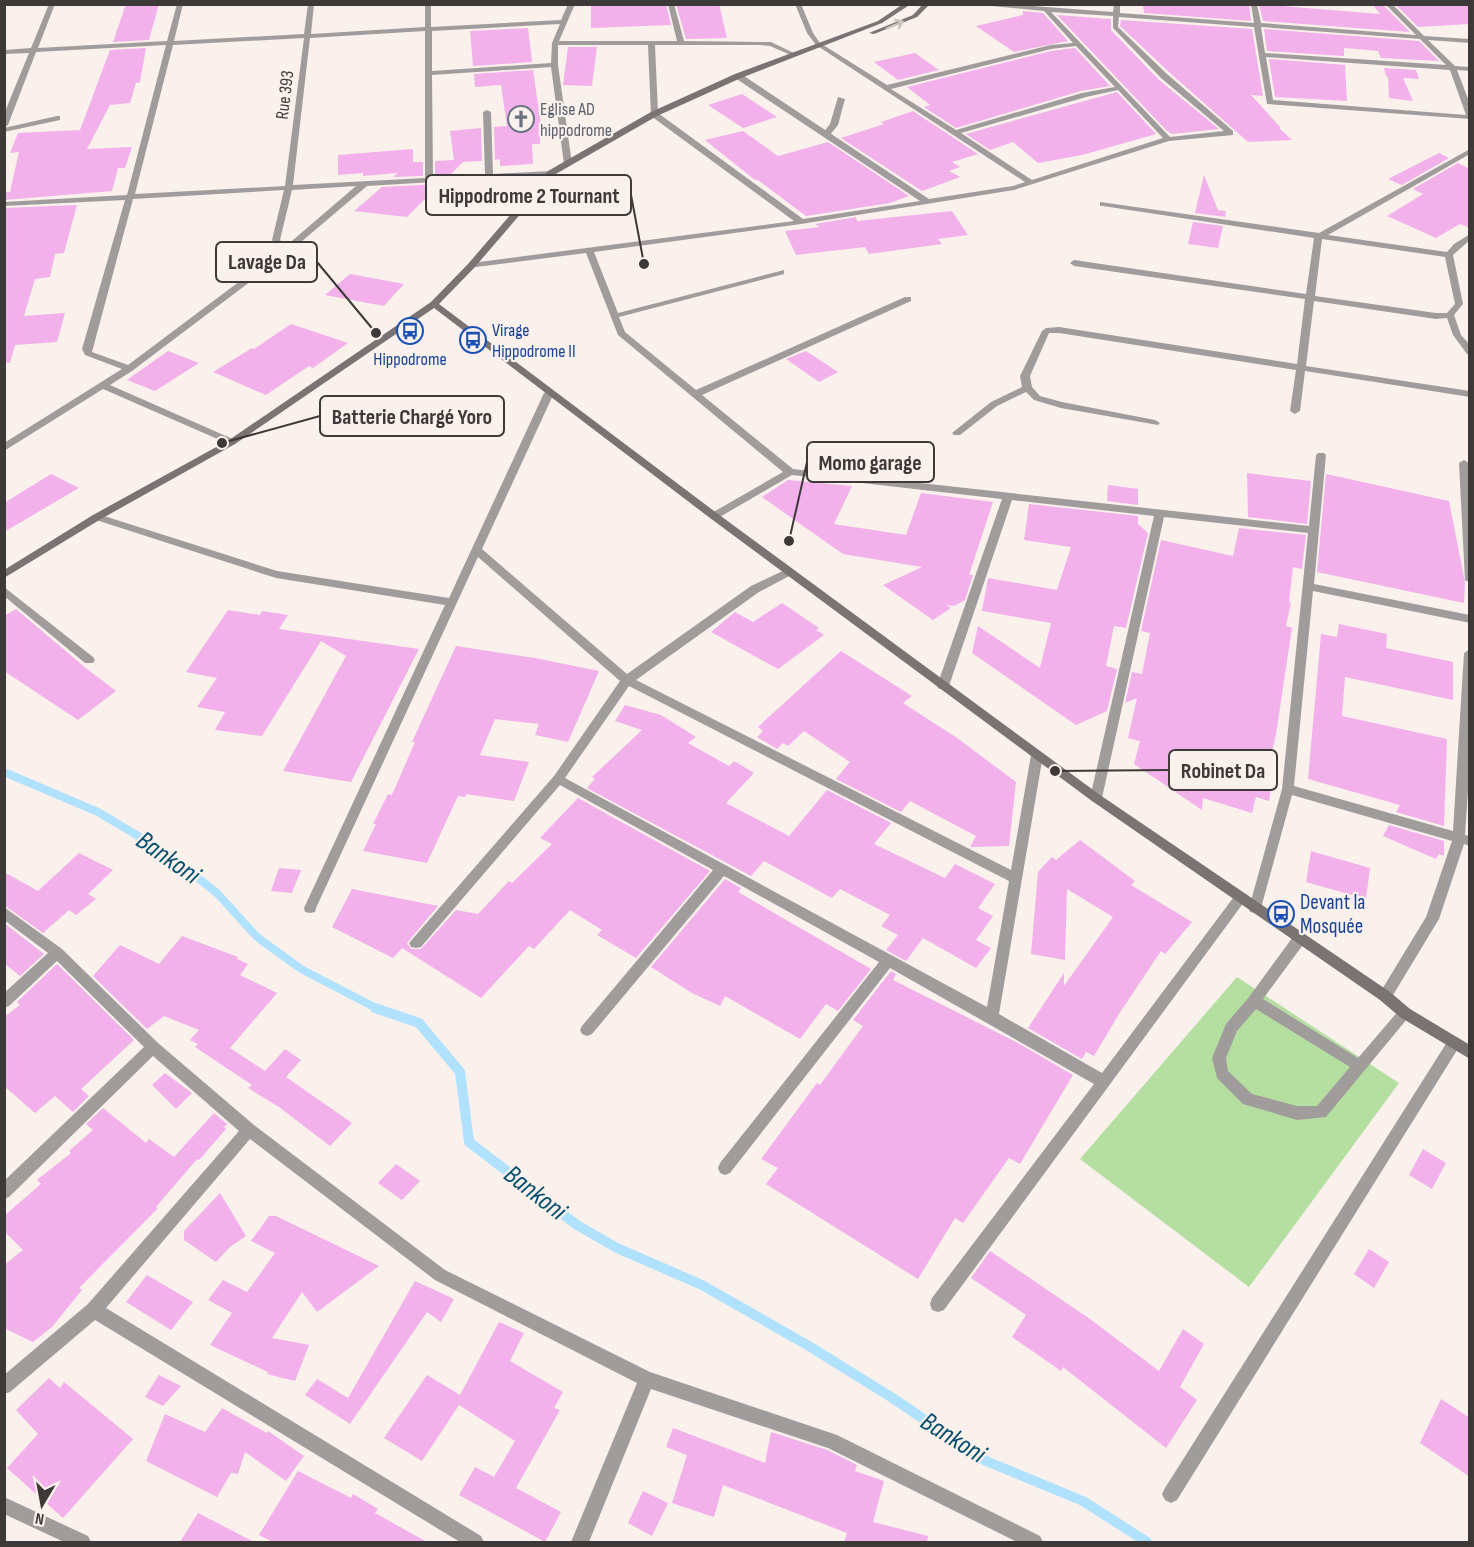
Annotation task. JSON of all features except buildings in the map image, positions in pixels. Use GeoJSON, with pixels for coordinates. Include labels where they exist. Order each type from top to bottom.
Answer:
{"type":"FeatureCollection","features":[{"type":"Feature","properties":{"kind":"street"},"geometry":{"type":"LineString","coordinates":[[4,125],[52,4]]}},
{"type":"Feature","properties":{"kind":"street"},"geometry":{"type":"LineString","coordinates":[[129,369],[94,356],[87,350],[130,197],[180,4]]}},
{"type":"Feature","properties":{"kind":"street","name":"Rue 393"},"geometry":{"type":"LineString","coordinates":[[285,251],[276,240],[289,188],[310,4]]}},
{"type":"Feature","properties":{"kind":"street"},"geometry":{"type":"LineString","coordinates":[[428,4],[429,180]]}},
{"type":"Feature","properties":{"kind":"street"},"geometry":{"type":"LineString","coordinates":[[568,164],[554,65],[555,43],[572,4]]}},
{"type":"Feature","properties":{"kind":"street"},"geometry":{"type":"LineString","coordinates":[[671,4],[681,42]]}},
{"type":"Feature","properties":{"kind":"street"},"geometry":{"type":"LineString","coordinates":[[798,4],[810,33],[818,44],[1032,183]]}},
{"type":"Feature","properties":{"kind":"street"},"geometry":{"type":"LineString","coordinates":[[4,575],[97,517],[232,442],[434,304],[471,266],[551,173],[654,114],[738,76],[880,22],[908,4]]}},
{"type":"Feature","properties":{"kind":"street"},"geometry":{"type":"LineString","coordinates":[[555,43],[771,44],[796,53],[825,49],[915,16],[927,4]]}},
{"type":"Feature","properties":{"kind":"street"},"geometry":{"type":"LineString","coordinates":[[973,4],[1470,41]]}},
{"type":"Feature","properties":{"kind":"street"},"geometry":{"type":"LineString","coordinates":[[471,266],[801,222],[1014,188],[1168,139],[1230,133],[1164,76],[1115,27],[1117,4]]}},
{"type":"Feature","properties":{"kind":"street"},"geometry":{"type":"LineString","coordinates":[[1254,4],[1270,102],[1470,116],[1453,68],[1388,4]]}},
{"type":"Feature","properties":{"kind":"street"},"geometry":{"type":"LineString","coordinates":[[1046,10],[1168,139]]}},
{"type":"Feature","properties":{"kind":"street"},"geometry":{"type":"LineString","coordinates":[[4,52],[564,22]]}},
{"type":"Feature","properties":{"kind":"street"},"geometry":{"type":"LineString","coordinates":[[651,43],[654,114]]}},
{"type":"Feature","properties":{"kind":"street"},"geometry":{"type":"LineString","coordinates":[[885,88],[1051,47],[1078,44]]}},
{"type":"Feature","properties":{"kind":"street"},"geometry":{"type":"LineString","coordinates":[[1262,55],[1470,69]]}},
{"type":"Feature","properties":{"kind":"street"},"geometry":{"type":"LineString","coordinates":[[429,73],[554,65]]}},
{"type":"Feature","properties":{"kind":"street"},"geometry":{"type":"LineString","coordinates":[[738,76],[928,202]]}},
{"type":"Feature","properties":{"kind":"street"},"geometry":{"type":"LineString","coordinates":[[954,133],[1085,95],[1119,88]]}},
{"type":"Feature","properties":{"kind":"street"},"geometry":{"type":"LineString","coordinates":[[826,134],[834,125],[841,99]]}},
{"type":"Feature","properties":{"kind":"street"},"geometry":{"type":"LineString","coordinates":[[487,112],[489,177]]}},
{"type":"Feature","properties":{"kind":"street"},"geometry":{"type":"LineString","coordinates":[[654,114],[801,222]]}},
{"type":"Feature","properties":{"kind":"street"},"geometry":{"type":"LineString","coordinates":[[4,130],[57,118]]}},
{"type":"Feature","properties":{"kind":"street"},"geometry":{"type":"LineString","coordinates":[[1318,237],[1470,151]]}},
{"type":"Feature","properties":{"kind":"street"},"geometry":{"type":"LineString","coordinates":[[4,204],[551,173]]}},
{"type":"Feature","properties":{"kind":"street"},"geometry":{"type":"LineString","coordinates":[[4,448],[129,369],[285,251],[364,184]]}},
{"type":"Feature","properties":{"kind":"street"},"geometry":{"type":"LineString","coordinates":[[1103,204],[1449,255],[1470,236]]}},
{"type":"Feature","properties":{"kind":"street"},"geometry":{"type":"LineString","coordinates":[[1295,411],[1318,237]]}},
{"type":"Feature","properties":{"kind":"street"},"geometry":{"type":"LineString","coordinates":[[589,249],[621,333],[790,472],[1313,530]]}},
{"type":"Feature","properties":{"kind":"street"},"geometry":{"type":"LineString","coordinates":[[1074,263],[1436,316],[1450,315],[1459,304],[1449,255]]}},
{"type":"Feature","properties":{"kind":"street"},"geometry":{"type":"LineString","coordinates":[[615,316],[781,272]]}},
{"type":"Feature","properties":{"kind":"street"},"geometry":{"type":"LineString","coordinates":[[696,394],[908,299]]}},
{"type":"Feature","properties":{"kind":"street"},"geometry":{"type":"LineString","coordinates":[[434,304],[549,393],[1096,798],[1385,996],[1405,1013],[1470,1053]]}},
{"type":"Feature","properties":{"kind":"street"},"geometry":{"type":"LineString","coordinates":[[1450,315],[1457,335],[1470,352]]}},
{"type":"Feature","properties":{"kind":"street"},"geometry":{"type":"LineString","coordinates":[[1155,423],[1061,405],[1037,398],[1027,388],[1025,376],[1046,331],[1059,330],[1470,394]]}},
{"type":"Feature","properties":{"kind":"street"},"geometry":{"type":"LineString","coordinates":[[104,386],[232,442]]}},
{"type":"Feature","properties":{"kind":"street"},"geometry":{"type":"LineString","coordinates":[[957,433],[994,404],[1027,388]]}},
{"type":"Feature","properties":{"kind":"street"},"geometry":{"type":"LineString","coordinates":[[310,908],[549,393]]}},
{"type":"Feature","properties":{"kind":"street"},"geometry":{"type":"LineString","coordinates":[[1256,908],[1288,789],[1321,454]]}},
{"type":"Feature","properties":{"kind":"street"},"geometry":{"type":"LineString","coordinates":[[1464,463],[1470,580]]}},
{"type":"Feature","properties":{"kind":"street"},"geometry":{"type":"LineString","coordinates":[[714,516],[790,472]]}},
{"type":"Feature","properties":{"kind":"street"},"geometry":{"type":"LineString","coordinates":[[943,686],[1008,496]]}},
{"type":"Feature","properties":{"kind":"street"},"geometry":{"type":"LineString","coordinates":[[1096,798],[1160,513]]}},
{"type":"Feature","properties":{"kind":"street"},"geometry":{"type":"LineString","coordinates":[[97,517],[276,574],[452,602]]}},
{"type":"Feature","properties":{"kind":"street"},"geometry":{"type":"LineString","coordinates":[[476,550],[627,680],[1016,878]]}},
{"type":"Feature","properties":{"kind":"street"},"geometry":{"type":"LineString","coordinates":[[416,943],[558,779],[627,680],[755,589],[789,572]]}},
{"type":"Feature","properties":{"kind":"street"},"geometry":{"type":"LineString","coordinates":[[1308,585],[1470,619]]}},
{"type":"Feature","properties":{"kind":"street"},"geometry":{"type":"LineString","coordinates":[[4,590],[89,660]]}},
{"type":"Feature","properties":{"kind":"street"},"geometry":{"type":"LineString","coordinates":[[1385,996],[1432,920],[1465,840],[1470,653]]}},
{"type":"Feature","properties":{"kind":"street"},"geometry":{"type":"LineString","coordinates":[[992,1017],[1037,755]]}},
{"type":"Feature","properties":{"kind":"street"},"geometry":{"type":"LineString","coordinates":[[558,779],[992,1017],[1104,1082]]}},
{"type":"Feature","properties":{"kind":"street"},"geometry":{"type":"LineString","coordinates":[[1288,789],[1465,840]]}},
{"type":"Feature","properties":{"kind":"street"},"geometry":{"type":"LineString","coordinates":[[586,1030],[722,869]]}},
{"type":"Feature","properties":{"kind":"street"},"geometry":{"type":"LineString","coordinates":[[938,1304],[1241,898]]}},
{"type":"Feature","properties":{"kind":"street"},"geometry":{"type":"LineString","coordinates":[[4,912],[57,953],[153,1047],[249,1130],[440,1275],[646,1379],[831,1441],[1034,1542]]}},
{"type":"Feature","properties":{"kind":"street"},"geometry":{"type":"LineString","coordinates":[[1300,938],[1254,1001],[1231,1028],[1219,1058],[1222,1074],[1248,1099],[1297,1113],[1321,1112],[1405,1013]]}},
{"type":"Feature","properties":{"kind":"street"},"geometry":{"type":"LineString","coordinates":[[4,1002],[57,953]]}},
{"type":"Feature","properties":{"kind":"street"},"geometry":{"type":"LineString","coordinates":[[725,1168],[888,961]]}},
{"type":"Feature","properties":{"kind":"street"},"geometry":{"type":"LineString","coordinates":[[1254,1001],[1360,1066]]}},
{"type":"Feature","properties":{"kind":"street"},"geometry":{"type":"LineString","coordinates":[[1171,1494],[1454,1043]]}},
{"type":"Feature","properties":{"kind":"street"},"geometry":{"type":"LineString","coordinates":[[4,1192],[153,1047]]}},
{"type":"Feature","properties":{"kind":"street"},"geometry":{"type":"LineString","coordinates":[[4,1386],[94,1310],[249,1130]]}},
{"type":"Feature","properties":{"kind":"street"},"geometry":{"type":"LineString","coordinates":[[94,1310],[475,1542]]}},
{"type":"Feature","properties":{"kind":"street"},"geometry":{"type":"LineString","coordinates":[[580,1542],[646,1379]]}},
{"type":"Feature","properties":{"kind":"street"},"geometry":{"type":"LineString","coordinates":[[4,1505],[82,1542]]}},
{"type":"Feature","properties":{"kind":"green space"},"geometry":{"type":"Polygon","coordinates":[[[1237,977],[1399,1083],[1249,1287],[1080,1159],[1237,977]]]}},
{"type":"Feature","properties":{"kind":"waterway","name":"Bankoni"},"geometry":{"type":"LineString","coordinates":[[4,772],[98,812],[165,852],[217,893],[257,937],[301,969],[378,1009]]}},
{"type":"Feature","properties":{"kind":"waterway","name":"Bankoni"},"geometry":{"type":"LineString","coordinates":[[375,1008],[419,1023],[460,1072],[469,1142],[577,1225],[617,1248],[702,1285],[809,1346],[891,1397],[986,1461],[1083,1501],[1147,1542]]}},
{"type":"Feature","properties":{"kind":"place","name":"Eglise AD hippodrome"},"geometry":{"type":"Point","coordinates":[521,119]}},
{"type":"Feature","properties":{"kind":"place","name":"Hippodrome 2 Tournant"},"geometry":{"type":"Point","coordinates":[644,264]}},
{"type":"Feature","properties":{"kind":"place","name":"Hippodrome"},"geometry":{"type":"Point","coordinates":[410,331]}},
{"type":"Feature","properties":{"kind":"place","name":"Lavage Da"},"geometry":{"type":"Point","coordinates":[376,333]}},
{"type":"Feature","properties":{"kind":"place","name":"Virage Hippodrome II"},"geometry":{"type":"Point","coordinates":[473,340]}},
{"type":"Feature","properties":{"kind":"place","name":"Batterie Chargé Yoro"},"geometry":{"type":"Point","coordinates":[222,443]}},
{"type":"Feature","properties":{"kind":"place","name":"Momo garage"},"geometry":{"type":"Point","coordinates":[789,541]}},
{"type":"Feature","properties":{"kind":"place","name":"Robinet Da"},"geometry":{"type":"Point","coordinates":[1055,771]}},
{"type":"Feature","properties":{"kind":"place","name":"Devant la Mosquée"},"geometry":{"type":"Point","coordinates":[1281,914]}}]}
